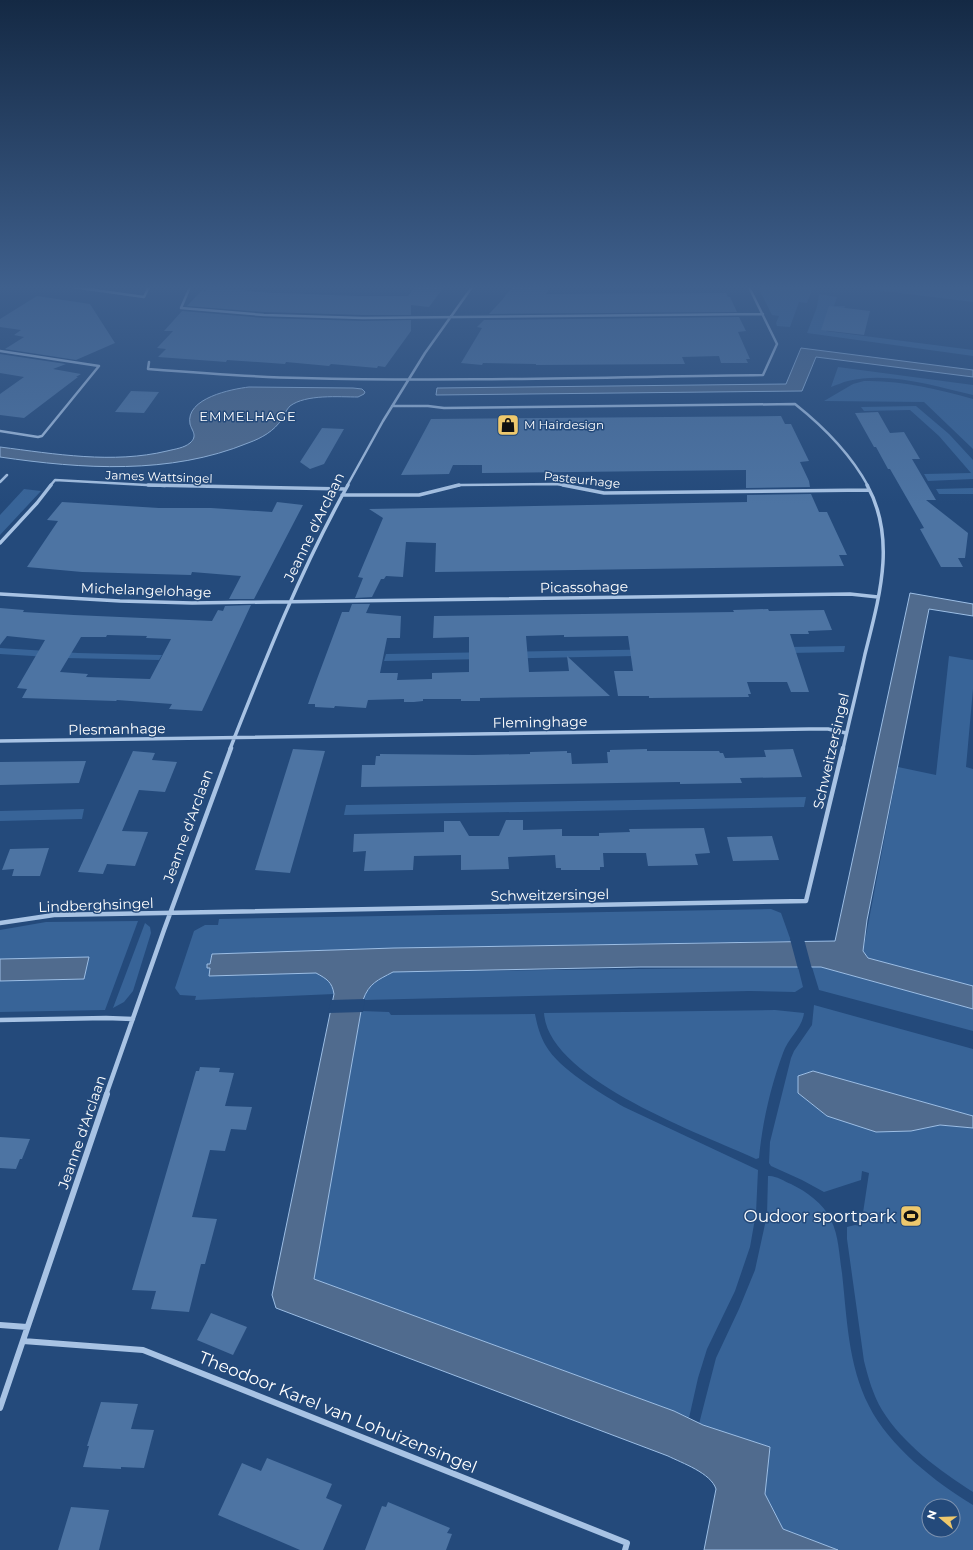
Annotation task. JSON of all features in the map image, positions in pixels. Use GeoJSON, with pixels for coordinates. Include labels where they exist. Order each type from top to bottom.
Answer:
{"type":"FeatureCollection","features":[{"type":"Feature","properties":{"kind":"street"},"geometry":{"type":"LineString","coordinates":[[0,431],[38,437],[42,436],[99,366],[55,359]]}},
{"type":"Feature","properties":{"kind":"street","name":"Jeanne d'Arclaan"},"geometry":{"type":"LineString","coordinates":[[0,1408],[169,913],[234,738],[291,602],[342,495],[392,406],[422,359]]}},
{"type":"Feature","properties":{"kind":"street"},"geometry":{"type":"LineString","coordinates":[[149,362],[148,369],[213,374],[296,378],[408,379],[763,376],[770,359]]}},
{"type":"Feature","properties":{"kind":"street","name":"Schweitzersingel"},"geometry":{"type":"LineString","coordinates":[[169,913],[806,901],[878,597],[883,568],[883,538],[878,514],[870,490],[852,460],[840,444],[820,425],[794,404],[444,408],[428,406],[392,406]]}},
{"type":"Feature","properties":{"kind":"street"},"geometry":{"type":"LineString","coordinates":[[0,474],[7,475],[0,482]]}},
{"type":"Feature","properties":{"kind":"street","name":"James Wattsingel"},"geometry":{"type":"LineString","coordinates":[[0,542],[37,503],[55,480],[176,488],[345,489]]}},
{"type":"Feature","properties":{"kind":"street","name":"Pasteurhage"},"geometry":{"type":"LineString","coordinates":[[342,495],[419,496],[461,485],[556,484],[604,493],[870,490]]}},
{"type":"Feature","properties":{"kind":"street","name":"Michelangelohage"},"geometry":{"type":"LineString","coordinates":[[0,594],[148,602],[291,602]]}},
{"type":"Feature","properties":{"kind":"street","name":"Picassohage"},"geometry":{"type":"LineString","coordinates":[[291,602],[386,601],[389,599],[426,600],[850,594],[878,597]]}},
{"type":"Feature","properties":{"kind":"street","name":"Fleminghage"},"geometry":{"type":"LineString","coordinates":[[234,738],[809,729],[828,729],[846,733]]}},
{"type":"Feature","properties":{"kind":"street","name":"Plesmanhage"},"geometry":{"type":"LineString","coordinates":[[0,741],[234,738]]}},
{"type":"Feature","properties":{"kind":"street","name":"Lindberghsingel"},"geometry":{"type":"LineString","coordinates":[[0,923],[54,915],[169,913]]}},
{"type":"Feature","properties":{"kind":"street"},"geometry":{"type":"LineString","coordinates":[[0,1020],[106,1018],[133,1019]]}},
{"type":"Feature","properties":{"kind":"street"},"geometry":{"type":"LineString","coordinates":[[0,1325],[27,1327]]}},
{"type":"Feature","properties":{"kind":"street","name":"Theodoor Karel van Lohuizensingel"},"geometry":{"type":"LineString","coordinates":[[23,1341],[143,1350],[627,1543],[625,1550]]}},
{"type":"Feature","properties":{"kind":"shaded area"},"geometry":{"type":"Polygon","coordinates":[[[796,359],[815,359],[802,391],[436,395],[437,388],[786,384],[796,359]]]}},
{"type":"Feature","properties":{"kind":"shaded area"},"geometry":{"type":"Polygon","coordinates":[[[834,359],[890,359],[973,370],[973,377],[834,359]]]}},
{"type":"Feature","properties":{"kind":"shaded area"},"geometry":{"type":"Polygon","coordinates":[[[838,367],[973,385],[973,395],[911,381],[879,378],[864,378],[848,381],[831,387],[838,367]]]}},
{"type":"Feature","properties":{"kind":"shaded area"},"geometry":{"type":"Polygon","coordinates":[[[864,381],[891,382],[919,386],[973,399],[973,449],[924,402],[824,401],[853,384],[864,381]]]}},
{"type":"Feature","properties":{"kind":"shaded area"},"geometry":{"type":"Polygon","coordinates":[[[249,387],[353,388],[362,389],[365,392],[358,397],[323,397],[297,402],[290,406],[282,419],[271,431],[258,439],[218,453],[188,460],[157,465],[94,466],[0,457],[0,447],[63,455],[105,457],[147,455],[179,448],[188,445],[194,438],[190,424],[190,415],[202,401],[211,396],[249,387]]]}},
{"type":"Feature","properties":{"kind":"shaded area"},"geometry":{"type":"Polygon","coordinates":[[[916,406],[949,434],[973,460],[973,479],[928,481],[924,474],[971,473],[939,436],[910,410],[864,411],[861,407],[916,406]]]}},
{"type":"Feature","properties":{"kind":"shaded area"},"geometry":{"type":"Polygon","coordinates":[[[973,488],[973,494],[939,494],[936,489],[973,488]]]}},
{"type":"Feature","properties":{"kind":"shaded area"},"geometry":{"type":"Polygon","coordinates":[[[24,489],[41,491],[0,535],[0,515],[24,489]]]}},
{"type":"Feature","properties":{"kind":"shaded area"},"geometry":{"type":"Polygon","coordinates":[[[910,593],[973,604],[973,616],[929,609],[867,920],[863,951],[868,958],[973,986],[973,1009],[821,967],[640,967],[393,972],[378,980],[371,986],[365,994],[363,1000],[314,1279],[674,1411],[703,1425],[770,1447],[765,1494],[783,1529],[838,1550],[704,1550],[716,1489],[708,1478],[695,1469],[668,1456],[276,1308],[272,1295],[334,994],[332,986],[328,981],[316,973],[209,976],[210,968],[207,968],[207,964],[210,964],[212,954],[394,948],[835,941],[910,593]]]}},
{"type":"Feature","properties":{"kind":"shaded area"},"geometry":{"type":"Polygon","coordinates":[[[845,646],[844,652],[384,661],[386,654],[845,646]]]}},
{"type":"Feature","properties":{"kind":"shaded area"},"geometry":{"type":"Polygon","coordinates":[[[0,648],[78,653],[162,655],[159,660],[65,658],[0,654],[0,648]]]}},
{"type":"Feature","properties":{"kind":"shaded area"},"geometry":{"type":"Polygon","coordinates":[[[949,656],[973,660],[973,689],[966,767],[973,769],[973,986],[868,958],[863,951],[898,767],[936,775],[949,656]]]}},
{"type":"Feature","properties":{"kind":"shaded area"},"geometry":{"type":"Polygon","coordinates":[[[806,797],[804,807],[344,815],[346,805],[806,797]]]}},
{"type":"Feature","properties":{"kind":"shaded area"},"geometry":{"type":"Polygon","coordinates":[[[84,809],[82,819],[0,821],[0,811],[84,809]]]}},
{"type":"Feature","properties":{"kind":"shaded area"},"geometry":{"type":"Polygon","coordinates":[[[771,909],[781,913],[791,941],[394,948],[212,954],[210,964],[207,968],[210,968],[209,976],[316,973],[328,981],[332,986],[334,994],[195,1000],[196,996],[180,995],[175,988],[194,931],[205,925],[218,925],[219,919],[771,909]]]}},
{"type":"Feature","properties":{"kind":"shaded area"},"geometry":{"type":"Polygon","coordinates":[[[138,921],[105,1010],[0,1012],[0,981],[83,979],[88,957],[0,959],[0,930],[46,922],[138,921]]]}},
{"type":"Feature","properties":{"kind":"shaded area"},"geometry":{"type":"Polygon","coordinates":[[[145,923],[150,927],[151,933],[133,991],[124,1002],[113,1008],[145,923]]]}},
{"type":"Feature","properties":{"kind":"shaded area"},"geometry":{"type":"Polygon","coordinates":[[[89,957],[84,979],[0,981],[0,959],[89,957]]]}},
{"type":"Feature","properties":{"kind":"shaded area"},"geometry":{"type":"Polygon","coordinates":[[[798,967],[803,987],[795,992],[749,991],[363,1000],[365,994],[371,986],[378,980],[393,972],[798,967]]]}},
{"type":"Feature","properties":{"kind":"shaded area"},"geometry":{"type":"Polygon","coordinates":[[[812,967],[821,967],[973,1009],[973,1031],[819,990],[812,967]]]}},
{"type":"Feature","properties":{"kind":"shaded area"},"geometry":{"type":"Polygon","coordinates":[[[814,1005],[973,1049],[973,1116],[813,1071],[798,1076],[798,1093],[827,1116],[911,1131],[940,1125],[973,1128],[973,1492],[935,1466],[900,1434],[882,1410],[871,1386],[864,1361],[847,1239],[847,1227],[855,1225],[861,1226],[869,1173],[862,1171],[861,1180],[824,1192],[771,1166],[769,1163],[770,1142],[791,1058],[794,1051],[812,1025],[814,1005]]]}},
{"type":"Feature","properties":{"kind":"shaded area"},"geometry":{"type":"Polygon","coordinates":[[[775,1010],[804,1013],[801,1024],[785,1048],[779,1065],[765,1118],[759,1158],[756,1159],[632,1102],[599,1082],[571,1061],[552,1037],[544,1013],[775,1010]]]}},
{"type":"Feature","properties":{"kind":"shaded area"},"geometry":{"type":"Polygon","coordinates":[[[361,1011],[389,1012],[391,1015],[535,1014],[542,1038],[552,1055],[582,1080],[624,1107],[758,1170],[756,1213],[750,1247],[735,1291],[707,1349],[698,1378],[689,1418],[674,1411],[314,1279],[361,1011]]]}},
{"type":"Feature","properties":{"kind":"shaded area"},"geometry":{"type":"Polygon","coordinates":[[[813,1071],[973,1116],[973,1128],[940,1125],[911,1131],[876,1132],[827,1116],[798,1093],[798,1076],[813,1071]]]}},
{"type":"Feature","properties":{"kind":"shaded area"},"geometry":{"type":"Polygon","coordinates":[[[768,1176],[774,1176],[803,1191],[819,1203],[828,1214],[834,1226],[837,1239],[847,1324],[853,1358],[862,1390],[878,1421],[901,1449],[929,1474],[958,1496],[973,1505],[973,1550],[838,1550],[783,1529],[765,1494],[770,1447],[699,1424],[716,1358],[755,1270],[767,1215],[768,1176]]]}},
{"type":"Feature","properties":{"kind":"pier"},"geometry":{"type":"Polygon","coordinates":[[[790,939],[804,939],[812,969],[798,969],[790,939]]]}},
{"type":"Feature","properties":{"kind":"pier"},"geometry":{"type":"Polygon","coordinates":[[[365,999],[363,1012],[328,1013],[331,1000],[365,999]]]}},
{"type":"Feature","properties":{"kind":"building"},"geometry":{"type":"Polygon","coordinates":[[[0,359],[35,359],[66,364],[53,369],[81,374],[24,418],[0,415],[0,394],[24,377],[0,373],[0,359]]]}},
{"type":"Feature","properties":{"kind":"building"},"geometry":{"type":"Polygon","coordinates":[[[190,359],[391,359],[385,367],[378,366],[377,368],[286,362],[285,364],[227,360],[226,362],[190,359]]]}},
{"type":"Feature","properties":{"kind":"building"},"geometry":{"type":"Polygon","coordinates":[[[463,359],[683,359],[685,364],[536,365],[483,363],[482,365],[461,363],[463,359]]]}},
{"type":"Feature","properties":{"kind":"building"},"geometry":{"type":"Polygon","coordinates":[[[720,359],[746,359],[748,363],[721,363],[720,359]]]}},
{"type":"Feature","properties":{"kind":"building"},"geometry":{"type":"Polygon","coordinates":[[[131,391],[159,392],[144,413],[115,412],[131,391]]]}},
{"type":"Feature","properties":{"kind":"building"},"geometry":{"type":"Polygon","coordinates":[[[878,412],[890,433],[904,432],[920,459],[912,459],[936,500],[926,500],[968,533],[965,558],[958,558],[963,567],[941,567],[920,529],[924,528],[890,469],[888,469],[876,447],[874,447],[855,413],[878,412]]]}},
{"type":"Feature","properties":{"kind":"building"},"geometry":{"type":"Polygon","coordinates":[[[781,416],[785,424],[791,424],[809,461],[800,462],[809,481],[810,487],[746,488],[746,470],[482,473],[482,465],[453,465],[449,474],[401,475],[431,419],[781,416]]]}},
{"type":"Feature","properties":{"kind":"building"},"geometry":{"type":"Polygon","coordinates":[[[322,428],[344,429],[324,464],[310,469],[300,462],[322,428]]]}},
{"type":"Feature","properties":{"kind":"building"},"geometry":{"type":"Polygon","coordinates":[[[811,494],[819,512],[827,512],[847,555],[839,555],[844,566],[435,572],[436,543],[406,542],[403,577],[386,576],[384,579],[381,579],[372,597],[355,598],[363,578],[358,577],[383,518],[369,509],[747,502],[747,495],[811,494]]]}},
{"type":"Feature","properties":{"kind":"building"},"geometry":{"type":"Polygon","coordinates":[[[62,502],[159,508],[211,508],[272,512],[277,502],[303,505],[254,599],[229,599],[241,576],[192,572],[191,575],[82,572],[27,567],[58,521],[47,520],[62,502]]]}},
{"type":"Feature","properties":{"kind":"building"},"geometry":{"type":"Polygon","coordinates":[[[352,604],[370,604],[366,613],[401,616],[400,638],[387,638],[380,673],[398,673],[397,680],[432,679],[432,673],[469,672],[469,637],[433,638],[434,616],[734,612],[733,610],[768,609],[769,611],[824,610],[832,630],[808,631],[809,634],[790,634],[809,692],[791,692],[787,682],[747,682],[751,694],[748,694],[749,697],[649,698],[649,696],[618,696],[614,671],[633,671],[628,636],[526,636],[529,672],[569,671],[567,656],[610,696],[480,698],[480,701],[461,701],[461,699],[423,699],[423,701],[414,702],[404,702],[404,699],[368,700],[366,708],[335,706],[334,708],[315,707],[315,704],[308,704],[342,612],[349,612],[352,604]]]}},
{"type":"Feature","properties":{"kind":"building"},"geometry":{"type":"Polygon","coordinates":[[[251,605],[202,711],[169,709],[172,704],[117,700],[22,698],[27,689],[17,688],[45,640],[7,636],[0,645],[0,608],[24,610],[23,612],[212,621],[218,610],[223,611],[225,606],[251,605]],[[107,635],[106,637],[81,637],[60,672],[88,674],[86,677],[150,679],[171,639],[146,638],[147,636],[107,635]]]}},
{"type":"Feature","properties":{"kind":"building"},"geometry":{"type":"Polygon","coordinates":[[[293,749],[325,751],[290,873],[255,870],[293,749]]]}},
{"type":"Feature","properties":{"kind":"building"},"geometry":{"type":"Polygon","coordinates":[[[647,749],[647,751],[719,751],[720,753],[723,753],[725,758],[766,757],[764,750],[793,749],[802,777],[740,778],[742,783],[680,784],[680,782],[361,787],[362,765],[375,765],[376,756],[380,756],[380,754],[474,755],[530,754],[530,752],[567,751],[567,753],[571,753],[572,764],[608,763],[607,752],[610,752],[610,750],[647,749]]]}},
{"type":"Feature","properties":{"kind":"building"},"geometry":{"type":"Polygon","coordinates":[[[133,751],[155,753],[152,760],[177,762],[165,792],[139,790],[122,831],[148,832],[135,866],[107,864],[103,874],[78,872],[133,751]]]}},
{"type":"Feature","properties":{"kind":"building"},"geometry":{"type":"Polygon","coordinates":[[[86,761],[79,783],[0,785],[0,762],[86,761]]]}},
{"type":"Feature","properties":{"kind":"building"},"geometry":{"type":"Polygon","coordinates":[[[506,820],[523,820],[523,830],[562,829],[562,836],[599,836],[599,833],[630,832],[629,829],[704,828],[710,853],[695,854],[698,865],[648,866],[646,853],[603,853],[604,867],[600,867],[600,870],[561,870],[561,868],[556,868],[555,855],[508,857],[509,869],[461,870],[461,855],[414,856],[413,870],[364,871],[366,851],[353,852],[354,834],[444,832],[444,821],[460,821],[469,836],[499,836],[506,820]]]}},
{"type":"Feature","properties":{"kind":"building"},"geometry":{"type":"Polygon","coordinates":[[[772,836],[779,860],[733,861],[727,837],[772,836]]]}},
{"type":"Feature","properties":{"kind":"building"},"geometry":{"type":"Polygon","coordinates":[[[49,848],[40,876],[12,876],[14,869],[2,870],[10,849],[49,848]]]}},
{"type":"Feature","properties":{"kind":"building"},"geometry":{"type":"Polygon","coordinates":[[[200,1067],[220,1068],[219,1072],[234,1073],[225,1106],[252,1107],[246,1130],[231,1129],[225,1151],[210,1150],[192,1217],[217,1219],[205,1264],[201,1264],[189,1312],[151,1309],[156,1291],[132,1290],[196,1071],[199,1071],[200,1067]]]}},
{"type":"Feature","properties":{"kind":"building"},"geometry":{"type":"Polygon","coordinates":[[[0,1137],[30,1139],[22,1159],[20,1159],[16,1169],[0,1168],[0,1137]]]}},
{"type":"Feature","properties":{"kind":"building"},"geometry":{"type":"Polygon","coordinates":[[[211,1313],[247,1327],[233,1355],[197,1340],[211,1313]]]}},
{"type":"Feature","properties":{"kind":"building"},"geometry":{"type":"Polygon","coordinates":[[[101,1402],[138,1404],[131,1429],[154,1430],[144,1468],[121,1467],[121,1469],[83,1467],[89,1446],[87,1446],[101,1402]]]}},
{"type":"Feature","properties":{"kind":"building"},"geometry":{"type":"Polygon","coordinates":[[[267,1458],[332,1484],[326,1498],[342,1505],[323,1550],[300,1550],[218,1515],[242,1463],[261,1471],[267,1458]]]}},
{"type":"Feature","properties":{"kind":"building"},"geometry":{"type":"Polygon","coordinates":[[[388,1502],[450,1528],[447,1533],[452,1534],[446,1550],[365,1550],[382,1506],[386,1507],[388,1502]]]}},
{"type":"Feature","properties":{"kind":"building"},"geometry":{"type":"Polygon","coordinates":[[[71,1507],[109,1510],[99,1550],[58,1550],[71,1507]]]}},
{"type":"Feature","properties":{"kind":"place","name":"M Hairdesign"},"geometry":{"type":"Point","coordinates":[508,425]}},
{"type":"Feature","properties":{"kind":"place","name":"Oudoor sportpark"},"geometry":{"type":"Point","coordinates":[911,1216]}},
{"type":"Feature","properties":{"kind":"district","name":"EMMELHAGE"},"geometry":{"type":"Point","coordinates":[248,416]}}]}
